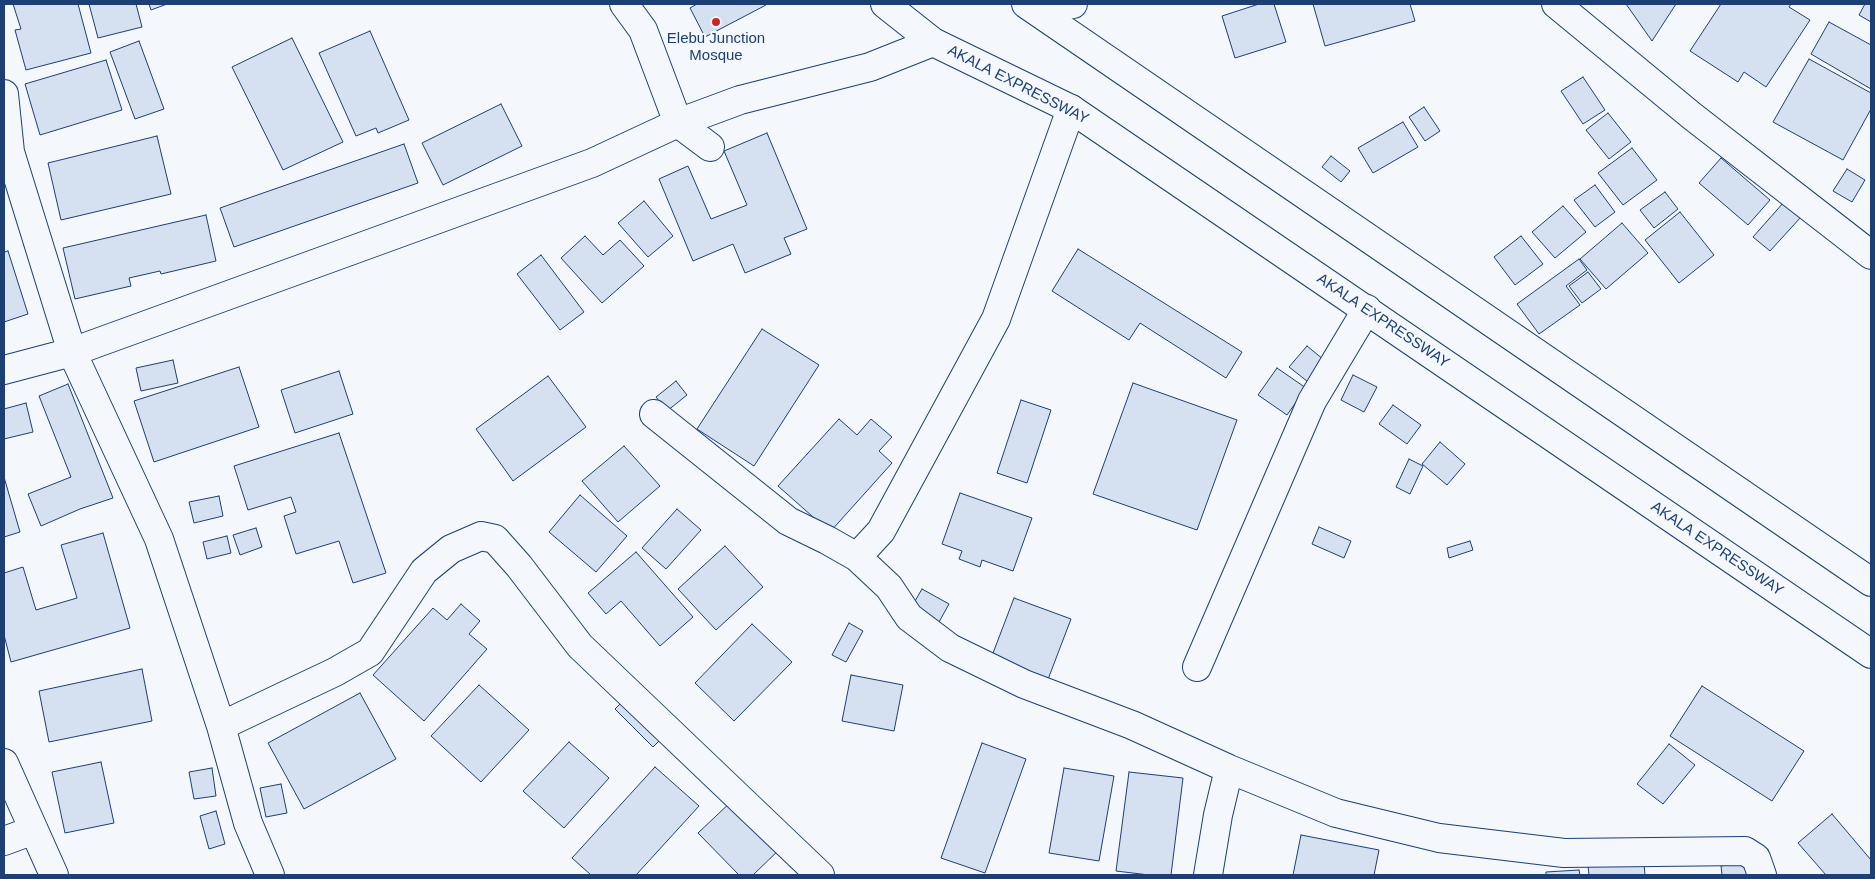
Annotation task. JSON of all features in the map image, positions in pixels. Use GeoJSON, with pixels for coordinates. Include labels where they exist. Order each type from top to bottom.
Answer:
{"type":"FeatureCollection","features":[{"type":"Feature","properties":{"kind":"street"},"geometry":{"type":"LineString","coordinates":[[624,4],[643,30],[678,123],[710,146]]}},
{"type":"Feature","properties":{"kind":"street","name":"AKALA EXPRESSWAY"},"geometry":{"type":"LineString","coordinates":[[885,4],[933,42],[1071,109],[1871,654]]}},
{"type":"Feature","properties":{"kind":"street"},"geometry":{"type":"LineString","coordinates":[[1031,6],[1073,4]]}},
{"type":"Feature","properties":{"kind":"street"},"geometry":{"type":"LineString","coordinates":[[1556,4],[1692,116],[1871,255]]}},
{"type":"Feature","properties":{"kind":"street"},"geometry":{"type":"LineString","coordinates":[[1031,6],[1871,582]]}},
{"type":"Feature","properties":{"kind":"street"},"geometry":{"type":"LineString","coordinates":[[4,370],[72,352],[592,163],[678,123],[740,100],[870,67],[933,42]]}},
{"type":"Feature","properties":{"kind":"street"},"geometry":{"type":"LineString","coordinates":[[4,94],[10,152],[72,352],[159,539],[221,726],[248,823],[270,875]]}},
{"type":"Feature","properties":{"kind":"street"},"geometry":{"type":"LineString","coordinates":[[857,556],[881,531],[996,319],[1071,109]]}},
{"type":"Feature","properties":{"kind":"street"},"geometry":{"type":"LineString","coordinates":[[1197,667],[1312,401],[1367,310]]}},
{"type":"Feature","properties":{"kind":"street"},"geometry":{"type":"LineString","coordinates":[[654,414],[788,521],[857,556],[889,588],[909,617],[950,648],[1024,684],[1132,725],[1229,769],[1336,813],[1439,838],[1564,853],[1745,851],[1756,858],[1762,875]]}},
{"type":"Feature","properties":{"kind":"street"},"geometry":{"type":"LineString","coordinates":[[221,726],[335,672],[370,652],[424,571],[451,550],[481,536],[494,539],[520,566],[580,646],[820,875]]}},
{"type":"Feature","properties":{"kind":"street"},"geometry":{"type":"LineString","coordinates":[[4,763],[54,875]]}},
{"type":"Feature","properties":{"kind":"street"},"geometry":{"type":"LineString","coordinates":[[1208,875],[1218,815],[1229,769]]}},
{"type":"Feature","properties":{"kind":"street"},"geometry":{"type":"LineString","coordinates":[[4,841],[34,830]]}},
{"type":"Feature","properties":{"kind":"building"},"geometry":{"type":"Polygon","coordinates":[[[13,4],[78,4],[91,53],[26,70],[15,30],[21,29],[13,4]]]}},
{"type":"Feature","properties":{"kind":"building"},"geometry":{"type":"Polygon","coordinates":[[[89,4],[136,4],[142,27],[98,38],[89,4]]]}},
{"type":"Feature","properties":{"kind":"building"},"geometry":{"type":"Polygon","coordinates":[[[149,4],[167,4],[151,10],[149,4]]]}},
{"type":"Feature","properties":{"kind":"building","name":"Elebu Junction Mosque"},"geometry":{"type":"Polygon","coordinates":[[[697,4],[766,5],[705,37],[690,8],[697,4]]]}},
{"type":"Feature","properties":{"kind":"building"},"geometry":{"type":"Polygon","coordinates":[[[1259,4],[1274,4],[1286,42],[1235,58],[1222,16],[1259,4]]]}},
{"type":"Feature","properties":{"kind":"building"},"geometry":{"type":"Polygon","coordinates":[[[1313,4],[1410,4],[1415,21],[1325,46],[1313,4]]]}},
{"type":"Feature","properties":{"kind":"building"},"geometry":{"type":"Polygon","coordinates":[[[1626,4],[1676,4],[1652,41],[1626,4]]]}},
{"type":"Feature","properties":{"kind":"building"},"geometry":{"type":"Polygon","coordinates":[[[1721,4],[1791,4],[1789,7],[1810,20],[1766,87],[1744,72],[1738,82],[1690,51],[1721,4]]]}},
{"type":"Feature","properties":{"kind":"building"},"geometry":{"type":"Polygon","coordinates":[[[1865,4],[1871,4],[1871,22],[1859,15],[1865,4]]]}},
{"type":"Feature","properties":{"kind":"building"},"geometry":{"type":"Polygon","coordinates":[[[1829,22],[1871,45],[1871,89],[1811,54],[1829,22]]]}},
{"type":"Feature","properties":{"kind":"building"},"geometry":{"type":"Polygon","coordinates":[[[370,31],[409,120],[378,133],[376,128],[356,136],[319,53],[370,31]]]}},
{"type":"Feature","properties":{"kind":"building"},"geometry":{"type":"Polygon","coordinates":[[[292,38],[343,142],[283,170],[232,67],[292,38]]]}},
{"type":"Feature","properties":{"kind":"building"},"geometry":{"type":"Polygon","coordinates":[[[139,41],[164,109],[135,119],[110,52],[139,41]]]}},
{"type":"Feature","properties":{"kind":"building"},"geometry":{"type":"Polygon","coordinates":[[[1809,59],[1871,93],[1871,109],[1843,160],[1773,122],[1809,59]]]}},
{"type":"Feature","properties":{"kind":"building"},"geometry":{"type":"Polygon","coordinates":[[[106,60],[122,110],[40,135],[25,84],[106,60]]]}},
{"type":"Feature","properties":{"kind":"building"},"geometry":{"type":"Polygon","coordinates":[[[1583,77],[1605,110],[1583,124],[1561,91],[1583,77]]]}},
{"type":"Feature","properties":{"kind":"building"},"geometry":{"type":"Polygon","coordinates":[[[501,104],[522,146],[443,185],[422,143],[501,104]]]}},
{"type":"Feature","properties":{"kind":"building"},"geometry":{"type":"Polygon","coordinates":[[[1424,107],[1440,131],[1425,141],[1409,117],[1424,107]]]}},
{"type":"Feature","properties":{"kind":"building"},"geometry":{"type":"Polygon","coordinates":[[[1608,113],[1631,142],[1609,159],[1586,130],[1608,113]]]}},
{"type":"Feature","properties":{"kind":"building"},"geometry":{"type":"Polygon","coordinates":[[[1403,122],[1418,147],[1373,173],[1358,148],[1403,122]]]}},
{"type":"Feature","properties":{"kind":"building"},"geometry":{"type":"Polygon","coordinates":[[[767,133],[807,229],[784,238],[791,254],[745,273],[733,244],[693,261],[659,179],[688,166],[711,219],[747,205],[724,151],[767,133]]]}},
{"type":"Feature","properties":{"kind":"building"},"geometry":{"type":"Polygon","coordinates":[[[157,136],[171,194],[61,220],[48,163],[157,136]]]}},
{"type":"Feature","properties":{"kind":"building"},"geometry":{"type":"Polygon","coordinates":[[[404,144],[418,183],[234,247],[220,208],[404,144]]]}},
{"type":"Feature","properties":{"kind":"building"},"geometry":{"type":"Polygon","coordinates":[[[1632,148],[1657,180],[1623,205],[1598,173],[1632,148]]]}},
{"type":"Feature","properties":{"kind":"building"},"geometry":{"type":"Polygon","coordinates":[[[1331,156],[1350,171],[1341,182],[1322,167],[1331,156]]]}},
{"type":"Feature","properties":{"kind":"building"},"geometry":{"type":"Polygon","coordinates":[[[1721,158],[1770,200],[1748,225],[1699,183],[1721,158]]]}},
{"type":"Feature","properties":{"kind":"building"},"geometry":{"type":"Polygon","coordinates":[[[1847,169],[1865,180],[1852,202],[1833,191],[1847,169]]]}},
{"type":"Feature","properties":{"kind":"building"},"geometry":{"type":"Polygon","coordinates":[[[1595,185],[1615,212],[1595,227],[1574,200],[1595,185]]]}},
{"type":"Feature","properties":{"kind":"building"},"geometry":{"type":"Polygon","coordinates":[[[1665,192],[1678,209],[1654,228],[1640,210],[1665,192]]]}},
{"type":"Feature","properties":{"kind":"building"},"geometry":{"type":"Polygon","coordinates":[[[644,201],[673,236],[648,257],[618,223],[644,201]]]}},
{"type":"Feature","properties":{"kind":"building"},"geometry":{"type":"Polygon","coordinates":[[[1784,202],[1801,217],[1770,251],[1753,237],[1784,202]]]}},
{"type":"Feature","properties":{"kind":"building"},"geometry":{"type":"Polygon","coordinates":[[[1563,206],[1586,232],[1555,258],[1532,232],[1563,206]]]}},
{"type":"Feature","properties":{"kind":"building"},"geometry":{"type":"Polygon","coordinates":[[[1680,212],[1714,255],[1679,283],[1645,240],[1680,212]]]}},
{"type":"Feature","properties":{"kind":"building"},"geometry":{"type":"Polygon","coordinates":[[[206,215],[216,261],[161,274],[160,271],[129,278],[131,286],[75,299],[63,248],[206,215]]]}},
{"type":"Feature","properties":{"kind":"building"},"geometry":{"type":"Polygon","coordinates":[[[1622,223],[1648,253],[1606,289],[1580,259],[1622,223]]]}},
{"type":"Feature","properties":{"kind":"building"},"geometry":{"type":"Polygon","coordinates":[[[585,236],[603,255],[620,240],[644,266],[602,303],[561,258],[585,236]]]}},
{"type":"Feature","properties":{"kind":"building"},"geometry":{"type":"Polygon","coordinates":[[[1521,236],[1543,264],[1515,285],[1494,257],[1521,236]]]}},
{"type":"Feature","properties":{"kind":"building"},"geometry":{"type":"Polygon","coordinates":[[[1078,249],[1242,352],[1226,378],[1140,323],[1129,340],[1052,291],[1078,249]]]}},
{"type":"Feature","properties":{"kind":"building"},"geometry":{"type":"Polygon","coordinates":[[[8,251],[28,314],[4,322],[4,252],[8,251]]]}},
{"type":"Feature","properties":{"kind":"building"},"geometry":{"type":"Polygon","coordinates":[[[541,255],[584,312],[560,330],[517,274],[541,255]]]}},
{"type":"Feature","properties":{"kind":"building"},"geometry":{"type":"Polygon","coordinates":[[[1579,259],[1587,270],[1566,286],[1580,305],[1539,334],[1517,304],[1579,259]]]}},
{"type":"Feature","properties":{"kind":"building"},"geometry":{"type":"Polygon","coordinates":[[[1588,272],[1601,289],[1582,303],[1569,286],[1588,272]]]}},
{"type":"Feature","properties":{"kind":"building"},"geometry":{"type":"Polygon","coordinates":[[[762,329],[819,365],[754,466],[697,429],[762,329]]]}},
{"type":"Feature","properties":{"kind":"building"},"geometry":{"type":"Polygon","coordinates":[[[1307,346],[1329,364],[1312,385],[1289,367],[1307,346]]]}},
{"type":"Feature","properties":{"kind":"building"},"geometry":{"type":"Polygon","coordinates":[[[173,360],[178,383],[141,391],[136,368],[173,360]]]}},
{"type":"Feature","properties":{"kind":"building"},"geometry":{"type":"Polygon","coordinates":[[[239,367],[259,427],[154,462],[134,401],[239,367]]]}},
{"type":"Feature","properties":{"kind":"building"},"geometry":{"type":"Polygon","coordinates":[[[1277,368],[1306,388],[1287,415],[1258,395],[1277,368]]]}},
{"type":"Feature","properties":{"kind":"building"},"geometry":{"type":"Polygon","coordinates":[[[339,371],[353,414],[295,433],[281,390],[339,371]]]}},
{"type":"Feature","properties":{"kind":"building"},"geometry":{"type":"Polygon","coordinates":[[[1353,375],[1377,387],[1364,412],[1341,400],[1353,375]]]}},
{"type":"Feature","properties":{"kind":"building"},"geometry":{"type":"Polygon","coordinates":[[[548,376],[586,427],[513,481],[476,429],[548,376]]]}},
{"type":"Feature","properties":{"kind":"building"},"geometry":{"type":"Polygon","coordinates":[[[676,381],[687,395],[667,411],[656,397],[676,381]]]}},
{"type":"Feature","properties":{"kind":"building"},"geometry":{"type":"Polygon","coordinates":[[[1133,383],[1237,420],[1197,530],[1093,494],[1133,383]]]}},
{"type":"Feature","properties":{"kind":"building"},"geometry":{"type":"Polygon","coordinates":[[[68,384],[113,498],[80,509],[41,526],[28,494],[71,477],[39,396],[68,384]]]}},
{"type":"Feature","properties":{"kind":"building"},"geometry":{"type":"Polygon","coordinates":[[[1021,400],[1051,410],[1027,483],[997,473],[1021,400]]]}},
{"type":"Feature","properties":{"kind":"building"},"geometry":{"type":"Polygon","coordinates":[[[26,403],[33,432],[4,439],[4,409],[26,403]]]}},
{"type":"Feature","properties":{"kind":"building"},"geometry":{"type":"Polygon","coordinates":[[[1393,405],[1421,425],[1407,444],[1379,424],[1393,405]]]}},
{"type":"Feature","properties":{"kind":"building"},"geometry":{"type":"Polygon","coordinates":[[[839,419],[857,435],[871,419],[892,437],[879,451],[892,463],[830,532],[778,486],[839,419]]]}},
{"type":"Feature","properties":{"kind":"building"},"geometry":{"type":"Polygon","coordinates":[[[339,433],[386,573],[353,583],[339,541],[296,554],[284,516],[296,512],[291,497],[248,510],[234,466],[339,433]]]}},
{"type":"Feature","properties":{"kind":"building"},"geometry":{"type":"Polygon","coordinates":[[[1440,442],[1465,464],[1447,485],[1422,464],[1440,442]]]}},
{"type":"Feature","properties":{"kind":"building"},"geometry":{"type":"Polygon","coordinates":[[[624,446],[660,486],[618,522],[582,481],[624,446]]]}},
{"type":"Feature","properties":{"kind":"building"},"geometry":{"type":"Polygon","coordinates":[[[1409,459],[1423,466],[1410,494],[1396,487],[1409,459]]]}},
{"type":"Feature","properties":{"kind":"building"},"geometry":{"type":"Polygon","coordinates":[[[4,477],[20,532],[4,537],[4,477]]]}},
{"type":"Feature","properties":{"kind":"building"},"geometry":{"type":"Polygon","coordinates":[[[960,493],[1032,518],[1013,571],[982,560],[980,567],[959,559],[962,551],[942,544],[960,493]]]}},
{"type":"Feature","properties":{"kind":"building"},"geometry":{"type":"Polygon","coordinates":[[[580,495],[627,536],[596,572],[549,532],[580,495]]]}},
{"type":"Feature","properties":{"kind":"building"},"geometry":{"type":"Polygon","coordinates":[[[219,496],[223,516],[194,523],[189,502],[219,496]]]}},
{"type":"Feature","properties":{"kind":"building"},"geometry":{"type":"Polygon","coordinates":[[[677,509],[701,530],[666,569],[642,548],[677,509]]]}},
{"type":"Feature","properties":{"kind":"building"},"geometry":{"type":"Polygon","coordinates":[[[1319,527],[1351,541],[1344,558],[1312,544],[1319,527]]]}},
{"type":"Feature","properties":{"kind":"building"},"geometry":{"type":"Polygon","coordinates":[[[256,528],[262,547],[240,555],[233,535],[256,528]]]}},
{"type":"Feature","properties":{"kind":"building"},"geometry":{"type":"Polygon","coordinates":[[[103,533],[130,628],[11,662],[4,635],[4,573],[23,567],[36,610],[77,598],[61,545],[103,533]]]}},
{"type":"Feature","properties":{"kind":"building"},"geometry":{"type":"Polygon","coordinates":[[[227,536],[231,553],[207,559],[203,542],[227,536]]]}},
{"type":"Feature","properties":{"kind":"building"},"geometry":{"type":"Polygon","coordinates":[[[1470,541],[1473,550],[1449,558],[1447,548],[1470,541]]]}},
{"type":"Feature","properties":{"kind":"building"},"geometry":{"type":"Polygon","coordinates":[[[725,546],[763,587],[716,630],[678,589],[725,546]]]}},
{"type":"Feature","properties":{"kind":"building"},"geometry":{"type":"Polygon","coordinates":[[[636,552],[693,617],[660,646],[621,601],[606,614],[588,593],[636,552]]]}},
{"type":"Feature","properties":{"kind":"building"},"geometry":{"type":"Polygon","coordinates":[[[922,589],[949,604],[939,622],[912,606],[922,589]]]}},
{"type":"Feature","properties":{"kind":"building"},"geometry":{"type":"Polygon","coordinates":[[[1014,598],[1071,619],[1047,682],[990,661],[1014,598]]]}},
{"type":"Feature","properties":{"kind":"building"},"geometry":{"type":"Polygon","coordinates":[[[461,604],[480,621],[469,634],[487,649],[424,721],[373,675],[433,608],[447,620],[461,604]]]}},
{"type":"Feature","properties":{"kind":"building"},"geometry":{"type":"Polygon","coordinates":[[[849,623],[863,631],[846,662],[832,655],[849,623]]]}},
{"type":"Feature","properties":{"kind":"building"},"geometry":{"type":"Polygon","coordinates":[[[752,624],[792,662],[734,721],[695,683],[752,624]]]}},
{"type":"Feature","properties":{"kind":"building"},"geometry":{"type":"Polygon","coordinates":[[[142,669],[152,721],[49,742],[39,691],[142,669]]]}},
{"type":"Feature","properties":{"kind":"building"},"geometry":{"type":"Polygon","coordinates":[[[851,675],[903,685],[894,731],[842,721],[851,675]]]}},
{"type":"Feature","properties":{"kind":"building"},"geometry":{"type":"Polygon","coordinates":[[[479,685],[529,730],[481,782],[431,736],[479,685]]]}},
{"type":"Feature","properties":{"kind":"building"},"geometry":{"type":"Polygon","coordinates":[[[1702,686],[1804,751],[1772,801],[1670,736],[1702,686]]]}},
{"type":"Feature","properties":{"kind":"building"},"geometry":{"type":"Polygon","coordinates":[[[360,693],[396,759],[304,809],[268,743],[360,693]]]}},
{"type":"Feature","properties":{"kind":"building"},"geometry":{"type":"Polygon","coordinates":[[[630,694],[668,732],[653,747],[615,709],[630,694]]]}},
{"type":"Feature","properties":{"kind":"building"},"geometry":{"type":"Polygon","coordinates":[[[569,742],[609,778],[564,828],[523,791],[569,742]]]}},
{"type":"Feature","properties":{"kind":"building"},"geometry":{"type":"Polygon","coordinates":[[[982,743],[1026,759],[985,873],[941,858],[982,743]]]}},
{"type":"Feature","properties":{"kind":"building"},"geometry":{"type":"Polygon","coordinates":[[[1669,744],[1695,765],[1663,804],[1637,784],[1669,744]]]}},
{"type":"Feature","properties":{"kind":"building"},"geometry":{"type":"Polygon","coordinates":[[[101,762],[114,823],[65,833],[52,772],[101,762]]]}},
{"type":"Feature","properties":{"kind":"building"},"geometry":{"type":"Polygon","coordinates":[[[655,767],[699,806],[636,875],[591,875],[572,858],[655,767]]]}},
{"type":"Feature","properties":{"kind":"building"},"geometry":{"type":"Polygon","coordinates":[[[212,768],[216,796],[194,799],[189,772],[212,768]]]}},
{"type":"Feature","properties":{"kind":"building"},"geometry":{"type":"Polygon","coordinates":[[[1064,768],[1114,776],[1099,861],[1049,853],[1064,768]]]}},
{"type":"Feature","properties":{"kind":"building"},"geometry":{"type":"Polygon","coordinates":[[[1129,772],[1183,778],[1171,875],[1149,875],[1116,871],[1129,772]]]}},
{"type":"Feature","properties":{"kind":"building"},"geometry":{"type":"Polygon","coordinates":[[[281,784],[287,813],[266,817],[260,788],[281,784]]]}},
{"type":"Feature","properties":{"kind":"building"},"geometry":{"type":"Polygon","coordinates":[[[734,799],[782,847],[753,875],[739,875],[698,833],[734,799]]]}},
{"type":"Feature","properties":{"kind":"building"},"geometry":{"type":"Polygon","coordinates":[[[216,811],[225,844],[209,849],[200,816],[216,811]]]}},
{"type":"Feature","properties":{"kind":"building"},"geometry":{"type":"Polygon","coordinates":[[[1832,814],[1871,860],[1871,875],[1826,875],[1798,843],[1832,814]]]}},
{"type":"Feature","properties":{"kind":"building"},"geometry":{"type":"Polygon","coordinates":[[[1301,835],[1379,850],[1374,875],[1293,875],[1301,835]]]}},
{"type":"Feature","properties":{"kind":"building"},"geometry":{"type":"Polygon","coordinates":[[[1747,862],[1749,875],[1722,875],[1721,866],[1747,862]]]}},
{"type":"Feature","properties":{"kind":"building"},"geometry":{"type":"Polygon","coordinates":[[[1644,863],[1645,875],[1589,875],[1588,866],[1644,863]]]}},
{"type":"Feature","properties":{"kind":"building"},"geometry":{"type":"Polygon","coordinates":[[[1579,870],[1580,875],[1546,875],[1546,872],[1579,870]]]}},
{"type":"Feature","properties":{"kind":"place","name":"Elebu Junction Mosque"},"geometry":{"type":"Point","coordinates":[716,22]}}]}
